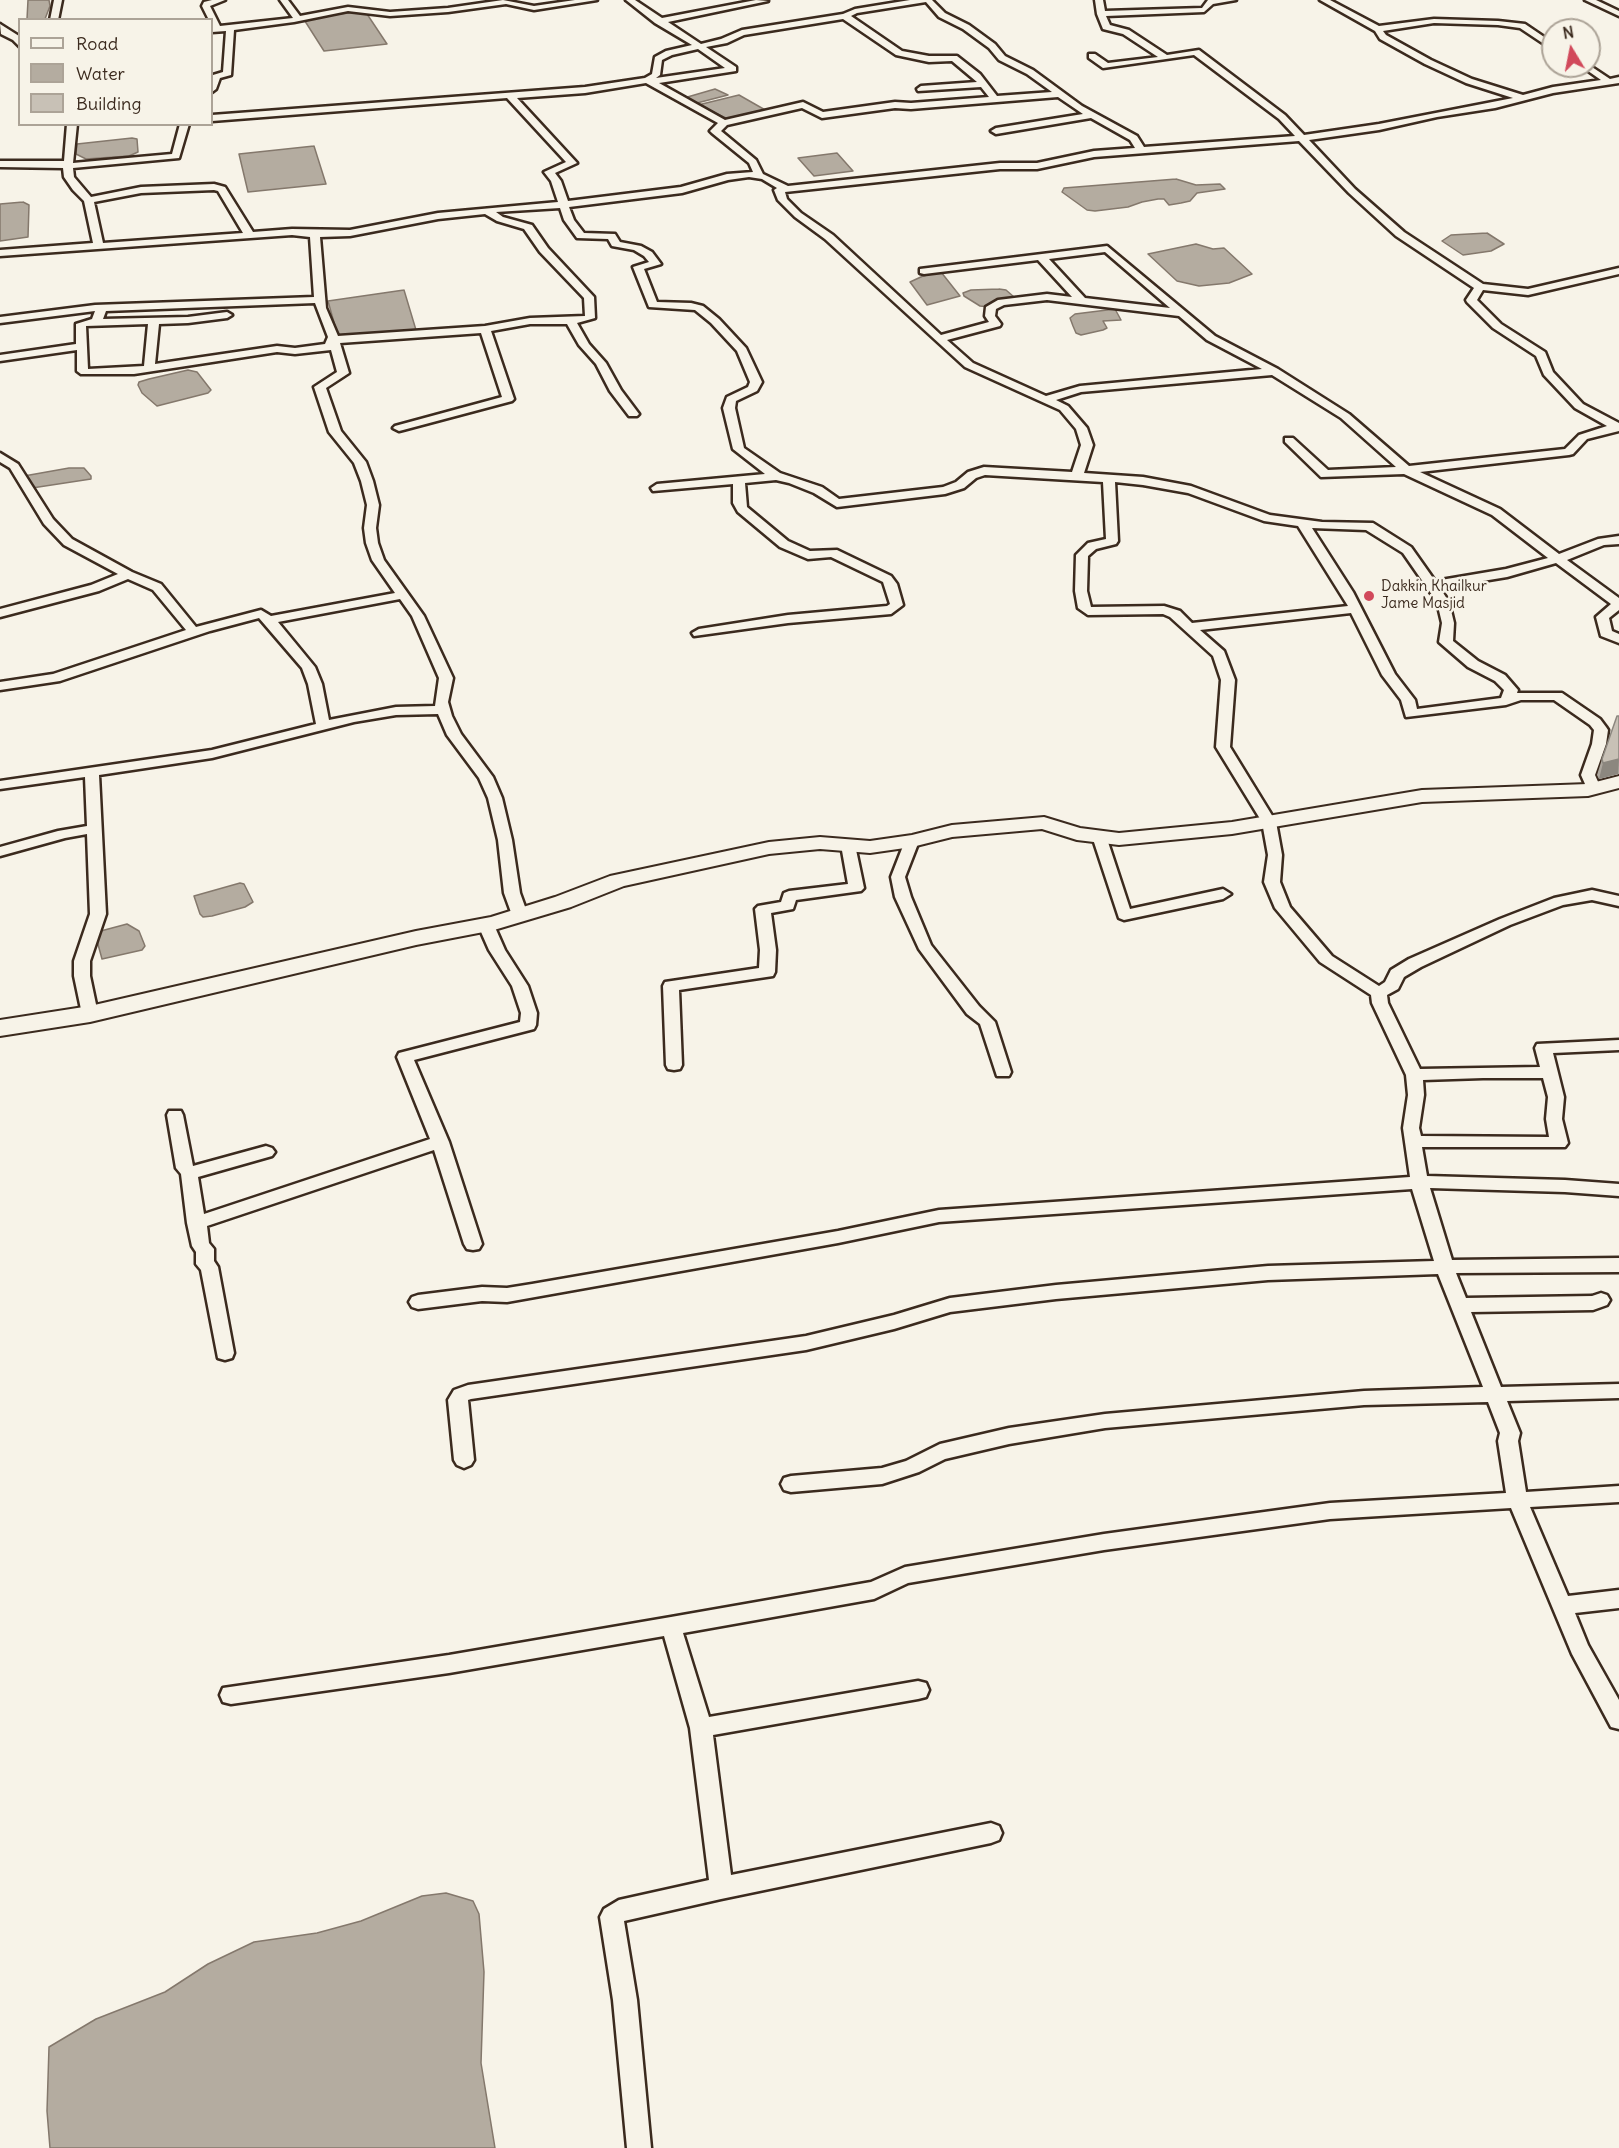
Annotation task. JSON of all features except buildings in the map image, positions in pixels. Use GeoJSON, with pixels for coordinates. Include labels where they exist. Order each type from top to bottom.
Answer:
{"type":"FeatureCollection","features":[{"type":"Feature","properties":{"kind":"street"},"geometry":{"type":"LineString","coordinates":[[54,18],[58,0]]}},
{"type":"Feature","properties":{"kind":"street"},"geometry":{"type":"LineString","coordinates":[[210,18],[206,6],[221,0]]}},
{"type":"Feature","properties":{"kind":"street"},"geometry":{"type":"LineString","coordinates":[[284,0],[298,19]]}},
{"type":"Feature","properties":{"kind":"street"},"geometry":{"type":"LineString","coordinates":[[527,4],[537,0]]}},
{"type":"Feature","properties":{"kind":"street"},"geometry":{"type":"LineString","coordinates":[[215,30],[298,19],[348,9],[390,14],[448,10],[506,2],[527,4],[534,8],[593,0]]}},
{"type":"Feature","properties":{"kind":"street"},"geometry":{"type":"LineString","coordinates":[[213,118],[585,90],[733,69],[658,21],[630,0]]}},
{"type":"Feature","properties":{"kind":"street"},"geometry":{"type":"LineString","coordinates":[[649,81],[656,75],[659,66],[658,59],[669,53],[724,41],[742,33],[845,16],[855,11],[927,0],[942,15],[966,27],[992,46],[1002,58],[1030,72],[1092,115],[1134,138],[1141,150]]}},
{"type":"Feature","properties":{"kind":"street"},"geometry":{"type":"LineString","coordinates":[[1099,0],[1106,27],[1126,32],[1166,58]]}},
{"type":"Feature","properties":{"kind":"street"},"geometry":{"type":"LineString","coordinates":[[1101,14],[1204,10],[1210,2],[1232,0]]}},
{"type":"Feature","properties":{"kind":"street"},"geometry":{"type":"LineString","coordinates":[[1324,0],[1378,29],[1383,38],[1428,62],[1469,81],[1524,98]]}},
{"type":"Feature","properties":{"kind":"street"},"geometry":{"type":"LineString","coordinates":[[1589,0],[1619,14]]}},
{"type":"Feature","properties":{"kind":"street"},"geometry":{"type":"LineString","coordinates":[[658,21],[764,1]]}},
{"type":"Feature","properties":{"kind":"street"},"geometry":{"type":"LineString","coordinates":[[1608,9],[1619,7]]}},
{"type":"Feature","properties":{"kind":"street"},"geometry":{"type":"LineString","coordinates":[[845,16],[899,53],[929,59],[954,58],[977,76],[994,98]]}},
{"type":"Feature","properties":{"kind":"street"},"geometry":{"type":"LineString","coordinates":[[1378,29],[1434,21],[1498,23],[1522,26],[1541,39]]}},
{"type":"Feature","properties":{"kind":"street"},"geometry":{"type":"LineString","coordinates":[[0,27],[4,32],[16,36]]}},
{"type":"Feature","properties":{"kind":"street"},"geometry":{"type":"LineString","coordinates":[[213,86],[217,75],[227,75],[230,28]]}},
{"type":"Feature","properties":{"kind":"street"},"geometry":{"type":"LineString","coordinates":[[0,38],[16,36]]}},
{"type":"Feature","properties":{"kind":"street"},"geometry":{"type":"LineString","coordinates":[[1092,56],[1106,66],[1196,52],[1282,117],[1352,191],[1400,234],[1480,287],[1528,292],[1619,271]]}},
{"type":"Feature","properties":{"kind":"street"},"geometry":{"type":"LineString","coordinates":[[1601,75],[1615,82]]}},
{"type":"Feature","properties":{"kind":"street"},"geometry":{"type":"LineString","coordinates":[[649,81],[724,123]]}},
{"type":"Feature","properties":{"kind":"street"},"geometry":{"type":"LineString","coordinates":[[1077,476],[1087,445],[1081,428],[1064,408],[969,364],[829,237],[798,215],[783,200],[779,190],[1000,166],[1037,166],[1094,154],[1301,138],[1379,127],[1553,90],[1615,82]]}},
{"type":"Feature","properties":{"kind":"street"},"geometry":{"type":"LineString","coordinates":[[921,89],[983,84]]}},
{"type":"Feature","properties":{"kind":"street"},"geometry":{"type":"LineString","coordinates":[[759,175],[753,162],[715,131],[724,123],[803,105],[822,115],[895,105],[911,106],[1061,94]]}},
{"type":"Feature","properties":{"kind":"street"},"geometry":{"type":"LineString","coordinates":[[510,96],[572,163],[549,172],[556,181],[569,220],[580,236],[611,236],[616,244],[637,248],[648,254],[656,264],[638,267],[653,306],[699,308],[715,321],[742,350],[756,382],[753,389],[731,399],[729,408],[740,449],[776,476]]}},
{"type":"Feature","properties":{"kind":"street"},"geometry":{"type":"LineString","coordinates":[[803,105],[839,125]]}},
{"type":"Feature","properties":{"kind":"street"},"geometry":{"type":"LineString","coordinates":[[996,131],[1092,115]]}},
{"type":"Feature","properties":{"kind":"street"},"geometry":{"type":"LineString","coordinates":[[72,126],[69,177],[76,188],[89,200],[98,247]]}},
{"type":"Feature","properties":{"kind":"street"},"geometry":{"type":"LineString","coordinates":[[0,164],[68,166],[177,156],[184,126]]}},
{"type":"Feature","properties":{"kind":"street"},"geometry":{"type":"LineString","coordinates":[[0,253],[292,232],[351,233],[486,210],[563,204],[682,190],[727,177],[759,175],[785,189]]}},
{"type":"Feature","properties":{"kind":"street"},"geometry":{"type":"LineString","coordinates":[[89,200],[141,190],[214,187],[222,189],[250,236]]}},
{"type":"Feature","properties":{"kind":"street"},"geometry":{"type":"LineString","coordinates":[[333,338],[485,329],[530,321],[571,321],[590,318],[589,297],[544,250],[528,227],[500,219],[486,210]]}},
{"type":"Feature","properties":{"kind":"street"},"geometry":{"type":"LineString","coordinates":[[315,234],[320,304],[343,373],[320,387],[335,432],[360,462],[367,481],[373,505],[370,528],[372,543],[378,560],[418,616],[446,678],[441,702],[454,735],[486,777],[495,798],[505,840],[512,892],[520,915]]}},
{"type":"Feature","properties":{"kind":"street"},"geometry":{"type":"LineString","coordinates":[[924,271],[1107,249],[1211,338],[1274,371],[1345,416],[1406,470],[1496,512],[1619,604],[1602,617],[1606,633],[1619,639]]}},
{"type":"Feature","properties":{"kind":"street"},"geometry":{"type":"LineString","coordinates":[[1041,257],[1082,301]]}},
{"type":"Feature","properties":{"kind":"street"},"geometry":{"type":"LineString","coordinates":[[1480,287],[1471,300],[1497,326],[1541,354],[1548,373],[1580,406],[1618,427]]}},
{"type":"Feature","properties":{"kind":"street"},"geometry":{"type":"LineString","coordinates":[[940,338],[996,324],[990,316],[991,307],[1002,302],[1047,297],[1182,313]]}},
{"type":"Feature","properties":{"kind":"street"},"geometry":{"type":"LineString","coordinates":[[0,320],[102,308],[320,304]]}},
{"type":"Feature","properties":{"kind":"street"},"geometry":{"type":"LineString","coordinates":[[320,304],[154,321],[81,324],[83,371],[149,368],[277,349],[295,351],[330,347],[333,338]]}},
{"type":"Feature","properties":{"kind":"street"},"geometry":{"type":"LineString","coordinates":[[96,322],[102,308]]}},
{"type":"Feature","properties":{"kind":"street"},"geometry":{"type":"LineString","coordinates":[[149,368],[154,321]]}},
{"type":"Feature","properties":{"kind":"street"},"geometry":{"type":"LineString","coordinates":[[571,321],[584,345],[601,363],[616,391],[633,414]]}},
{"type":"Feature","properties":{"kind":"street"},"geometry":{"type":"LineString","coordinates":[[399,429],[508,399],[485,329]]}},
{"type":"Feature","properties":{"kind":"street"},"geometry":{"type":"LineString","coordinates":[[0,358],[82,346]]}},
{"type":"Feature","properties":{"kind":"street"},"geometry":{"type":"LineString","coordinates":[[1045,400],[1080,389],[1274,371]]}},
{"type":"Feature","properties":{"kind":"street"},"geometry":{"type":"LineString","coordinates":[[1289,440],[1325,474],[1406,470],[1569,452],[1583,437],[1618,427]]}},
{"type":"Feature","properties":{"kind":"street"},"geometry":{"type":"LineString","coordinates":[[0,457],[14,466],[48,521],[68,542],[163,592],[194,632]]}},
{"type":"Feature","properties":{"kind":"street"},"geometry":{"type":"LineString","coordinates":[[657,488],[776,476],[818,490],[837,502],[945,490],[960,485],[972,475],[984,471],[1150,482],[1191,490],[1268,518],[1322,526],[1369,526],[1407,550],[1443,602],[1448,624],[1446,642],[1473,664],[1500,678],[1511,690],[1506,701]]}},
{"type":"Feature","properties":{"kind":"street"},"geometry":{"type":"LineString","coordinates":[[1109,479],[1112,541],[1092,546],[1082,555],[1081,591],[1084,608],[1088,611],[1164,610],[1175,614],[1219,654],[1228,680],[1223,747],[1269,822],[1275,855],[1272,882],[1283,908],[1326,959],[1379,993]]}},
{"type":"Feature","properties":{"kind":"street"},"geometry":{"type":"LineString","coordinates":[[699,633],[788,619],[891,610],[897,605],[891,584],[887,579],[833,553],[808,555],[784,544],[742,509],[739,503],[739,481]]}},
{"type":"Feature","properties":{"kind":"street"},"geometry":{"type":"LineString","coordinates":[[1303,524],[1347,592],[1389,675],[1408,700],[1411,714],[1506,701],[1519,696],[1557,696],[1595,722],[1601,730],[1599,744],[1588,776],[1592,784],[1588,790]]}},
{"type":"Feature","properties":{"kind":"street"},"geometry":{"type":"LineString","coordinates":[[1432,585],[1507,573],[1558,559],[1602,542],[1619,540]]}},
{"type":"Feature","properties":{"kind":"street"},"geometry":{"type":"LineString","coordinates":[[0,614],[95,588],[128,575]]}},
{"type":"Feature","properties":{"kind":"street"},"geometry":{"type":"LineString","coordinates":[[269,620],[403,595]]}},
{"type":"Feature","properties":{"kind":"street"},"geometry":{"type":"LineString","coordinates":[[1190,627],[1356,609]]}},
{"type":"Feature","properties":{"kind":"street"},"geometry":{"type":"LineString","coordinates":[[0,686],[55,678],[194,632],[261,614],[269,620],[308,667],[315,684],[323,726]]}},
{"type":"Feature","properties":{"kind":"street"},"geometry":{"type":"LineString","coordinates":[[0,785],[212,754],[354,718],[396,711],[444,710]]}},
{"type":"Feature","properties":{"kind":"street"},"geometry":{"type":"LineString","coordinates":[[90,1014],[82,976],[82,961],[98,914],[92,771]]}},
{"type":"Feature","properties":{"kind":"street"},"geometry":{"type":"LineString","coordinates":[[0,1028],[90,1014],[416,938],[486,925],[563,902],[618,881],[769,848],[820,843],[870,847],[912,841],[952,831],[1044,823],[1077,834],[1119,839],[1269,822],[1422,796],[1588,790],[1619,782]]}},
{"type":"Feature","properties":{"kind":"street"},"geometry":{"type":"LineString","coordinates":[[0,852],[63,834],[94,829]]}},
{"type":"Feature","properties":{"kind":"street"},"geometry":{"type":"LineString","coordinates":[[1099,836],[1124,915],[1223,894]]}},
{"type":"Feature","properties":{"kind":"street"},"geometry":{"type":"LineString","coordinates":[[912,841],[898,877],[903,897],[924,946],[973,1010],[987,1022],[1004,1072]]}},
{"type":"Feature","properties":{"kind":"street"},"geometry":{"type":"LineString","coordinates":[[674,1065],[671,986],[767,972],[768,950],[763,909],[788,906],[789,896],[856,888],[848,845]]}},
{"type":"Feature","properties":{"kind":"street"},"geometry":{"type":"LineString","coordinates":[[1379,993],[1392,985],[1397,975],[1415,963],[1559,900],[1592,895],[1619,900]]}},
{"type":"Feature","properties":{"kind":"street"},"geometry":{"type":"LineString","coordinates":[[473,1244],[440,1142],[405,1057],[528,1025],[529,1013],[520,986],[497,950],[486,925]]}},
{"type":"Feature","properties":{"kind":"street"},"geometry":{"type":"LineString","coordinates":[[1379,993],[1380,1003],[1414,1074],[1413,1141],[1419,1182],[1458,1305],[1510,1433],[1508,1441],[1517,1498],[1579,1648],[1619,1720]]}},
{"type":"Feature","properties":{"kind":"street"},"geometry":{"type":"LineString","coordinates":[[1413,1141],[1559,1143],[1554,1119],[1556,1097],[1543,1048],[1619,1045]]}},
{"type":"Feature","properties":{"kind":"street"},"geometry":{"type":"LineString","coordinates":[[1414,1074],[1550,1073]]}},
{"type":"Feature","properties":{"kind":"street"},"geometry":{"type":"LineString","coordinates":[[175,1115],[185,1168],[189,1173],[205,1264],[209,1267],[225,1353]]}},
{"type":"Feature","properties":{"kind":"street"},"geometry":{"type":"LineString","coordinates":[[196,1223],[440,1142]]}},
{"type":"Feature","properties":{"kind":"street"},"geometry":{"type":"LineString","coordinates":[[189,1173],[266,1152]]}},
{"type":"Feature","properties":{"kind":"street"},"geometry":{"type":"LineString","coordinates":[[418,1302],[482,1294],[507,1295],[532,1291],[838,1237],[939,1216],[1419,1182],[1565,1186],[1619,1190]]}},
{"type":"Feature","properties":{"kind":"street"},"geometry":{"type":"LineString","coordinates":[[464,1460],[458,1400],[461,1395],[468,1392],[806,1343],[894,1322],[950,1305],[1056,1292],[1240,1275],[1482,1266],[1619,1265]]}},
{"type":"Feature","properties":{"kind":"street"},"geometry":{"type":"LineString","coordinates":[[1458,1305],[1593,1303],[1601,1300]]}},
{"type":"Feature","properties":{"kind":"street"},"geometry":{"type":"LineString","coordinates":[[791,1484],[882,1476],[912,1467],[940,1452],[1008,1436],[1105,1421],[1364,1398],[1619,1391]]}},
{"type":"Feature","properties":{"kind":"street"},"geometry":{"type":"LineString","coordinates":[[231,1695],[460,1663],[874,1590],[905,1575],[1104,1542],[1329,1511],[1517,1498],[1619,1494]]}},
{"type":"Feature","properties":{"kind":"street"},"geometry":{"type":"LineString","coordinates":[[1560,1606],[1619,1599]]}},
{"type":"Feature","properties":{"kind":"street"},"geometry":{"type":"LineString","coordinates":[[671,1626],[700,1728],[721,1888]]}},
{"type":"Feature","properties":{"kind":"street"},"geometry":{"type":"LineString","coordinates":[[700,1728],[918,1690]]}},
{"type":"Feature","properties":{"kind":"street"},"geometry":{"type":"LineString","coordinates":[[639,2148],[625,2000],[612,1917],[619,1911],[721,1888],[991,1833]]}},
{"type":"Feature","properties":{"kind":"water"},"geometry":{"type":"Polygon","coordinates":[[[28,0],[49,0],[50,6],[45,18],[27,18],[28,0]]]}},
{"type":"Feature","properties":{"kind":"water"},"geometry":{"type":"Polygon","coordinates":[[[365,11],[387,44],[324,51],[303,18],[365,11]]]}},
{"type":"Feature","properties":{"kind":"water"},"geometry":{"type":"Polygon","coordinates":[[[715,89],[728,95],[697,103],[684,98],[715,89]]]}},
{"type":"Feature","properties":{"kind":"water"},"geometry":{"type":"Polygon","coordinates":[[[739,95],[767,111],[730,120],[698,105],[739,95]]]}},
{"type":"Feature","properties":{"kind":"water"},"geometry":{"type":"Polygon","coordinates":[[[137,139],[138,152],[129,156],[86,159],[76,154],[77,144],[137,139]]]}},
{"type":"Feature","properties":{"kind":"water"},"geometry":{"type":"Polygon","coordinates":[[[314,146],[326,184],[248,192],[239,154],[314,146]]]}},
{"type":"Feature","properties":{"kind":"water"},"geometry":{"type":"Polygon","coordinates":[[[837,153],[853,171],[814,176],[798,158],[837,153]]]}},
{"type":"Feature","properties":{"kind":"water"},"geometry":{"type":"Polygon","coordinates":[[[1176,179],[1196,185],[1220,184],[1225,189],[1197,193],[1190,201],[1181,203],[1169,205],[1164,199],[1158,199],[1128,207],[1095,211],[1087,210],[1062,192],[1064,188],[1176,179]]]}},
{"type":"Feature","properties":{"kind":"water"},"geometry":{"type":"Polygon","coordinates":[[[23,202],[29,205],[28,237],[0,241],[0,204],[23,202]]]}},
{"type":"Feature","properties":{"kind":"water"},"geometry":{"type":"Polygon","coordinates":[[[1487,233],[1504,244],[1491,251],[1463,255],[1442,241],[1451,235],[1487,233]]]}},
{"type":"Feature","properties":{"kind":"water"},"geometry":{"type":"Polygon","coordinates":[[[1196,244],[1213,249],[1224,248],[1252,274],[1229,283],[1199,286],[1177,281],[1148,254],[1196,244]]]}},
{"type":"Feature","properties":{"kind":"water"},"geometry":{"type":"Polygon","coordinates":[[[941,272],[960,296],[927,305],[910,282],[941,272]]]}},
{"type":"Feature","properties":{"kind":"water"},"geometry":{"type":"Polygon","coordinates":[[[404,290],[416,330],[338,337],[328,301],[404,290]]]}},
{"type":"Feature","properties":{"kind":"water"},"geometry":{"type":"Polygon","coordinates":[[[971,290],[1006,290],[1014,297],[989,307],[980,306],[963,293],[971,290]]]}},
{"type":"Feature","properties":{"kind":"water"},"geometry":{"type":"Polygon","coordinates":[[[1115,309],[1121,320],[1103,321],[1107,328],[1081,335],[1076,333],[1070,318],[1075,314],[1115,309]]]}},
{"type":"Feature","properties":{"kind":"water"},"geometry":{"type":"Polygon","coordinates":[[[188,370],[197,372],[211,390],[208,393],[157,406],[142,393],[138,385],[139,382],[149,379],[188,370]]]}},
{"type":"Feature","properties":{"kind":"water"},"geometry":{"type":"Polygon","coordinates":[[[69,468],[84,468],[91,479],[32,488],[24,476],[69,468]]]}},
{"type":"Feature","properties":{"kind":"water"},"geometry":{"type":"Polygon","coordinates":[[[240,883],[244,884],[253,902],[245,907],[212,916],[203,917],[200,914],[194,896],[240,883]]]}},
{"type":"Feature","properties":{"kind":"water"},"geometry":{"type":"Polygon","coordinates":[[[127,924],[139,931],[145,946],[142,950],[102,959],[96,937],[97,932],[127,924]]]}},
{"type":"Feature","properties":{"kind":"water"},"geometry":{"type":"Polygon","coordinates":[[[446,1893],[473,1901],[479,1914],[484,1972],[481,2063],[495,2148],[50,2148],[47,2111],[49,2047],[96,2019],[165,1992],[208,1964],[254,1942],[317,1933],[361,1921],[422,1896],[446,1893]]]}},
{"type":"Feature","properties":{"kind":"place","name":"Dakkin Khailkur Jame Masjid"},"geometry":{"type":"Point","coordinates":[1369,596]}}]}
